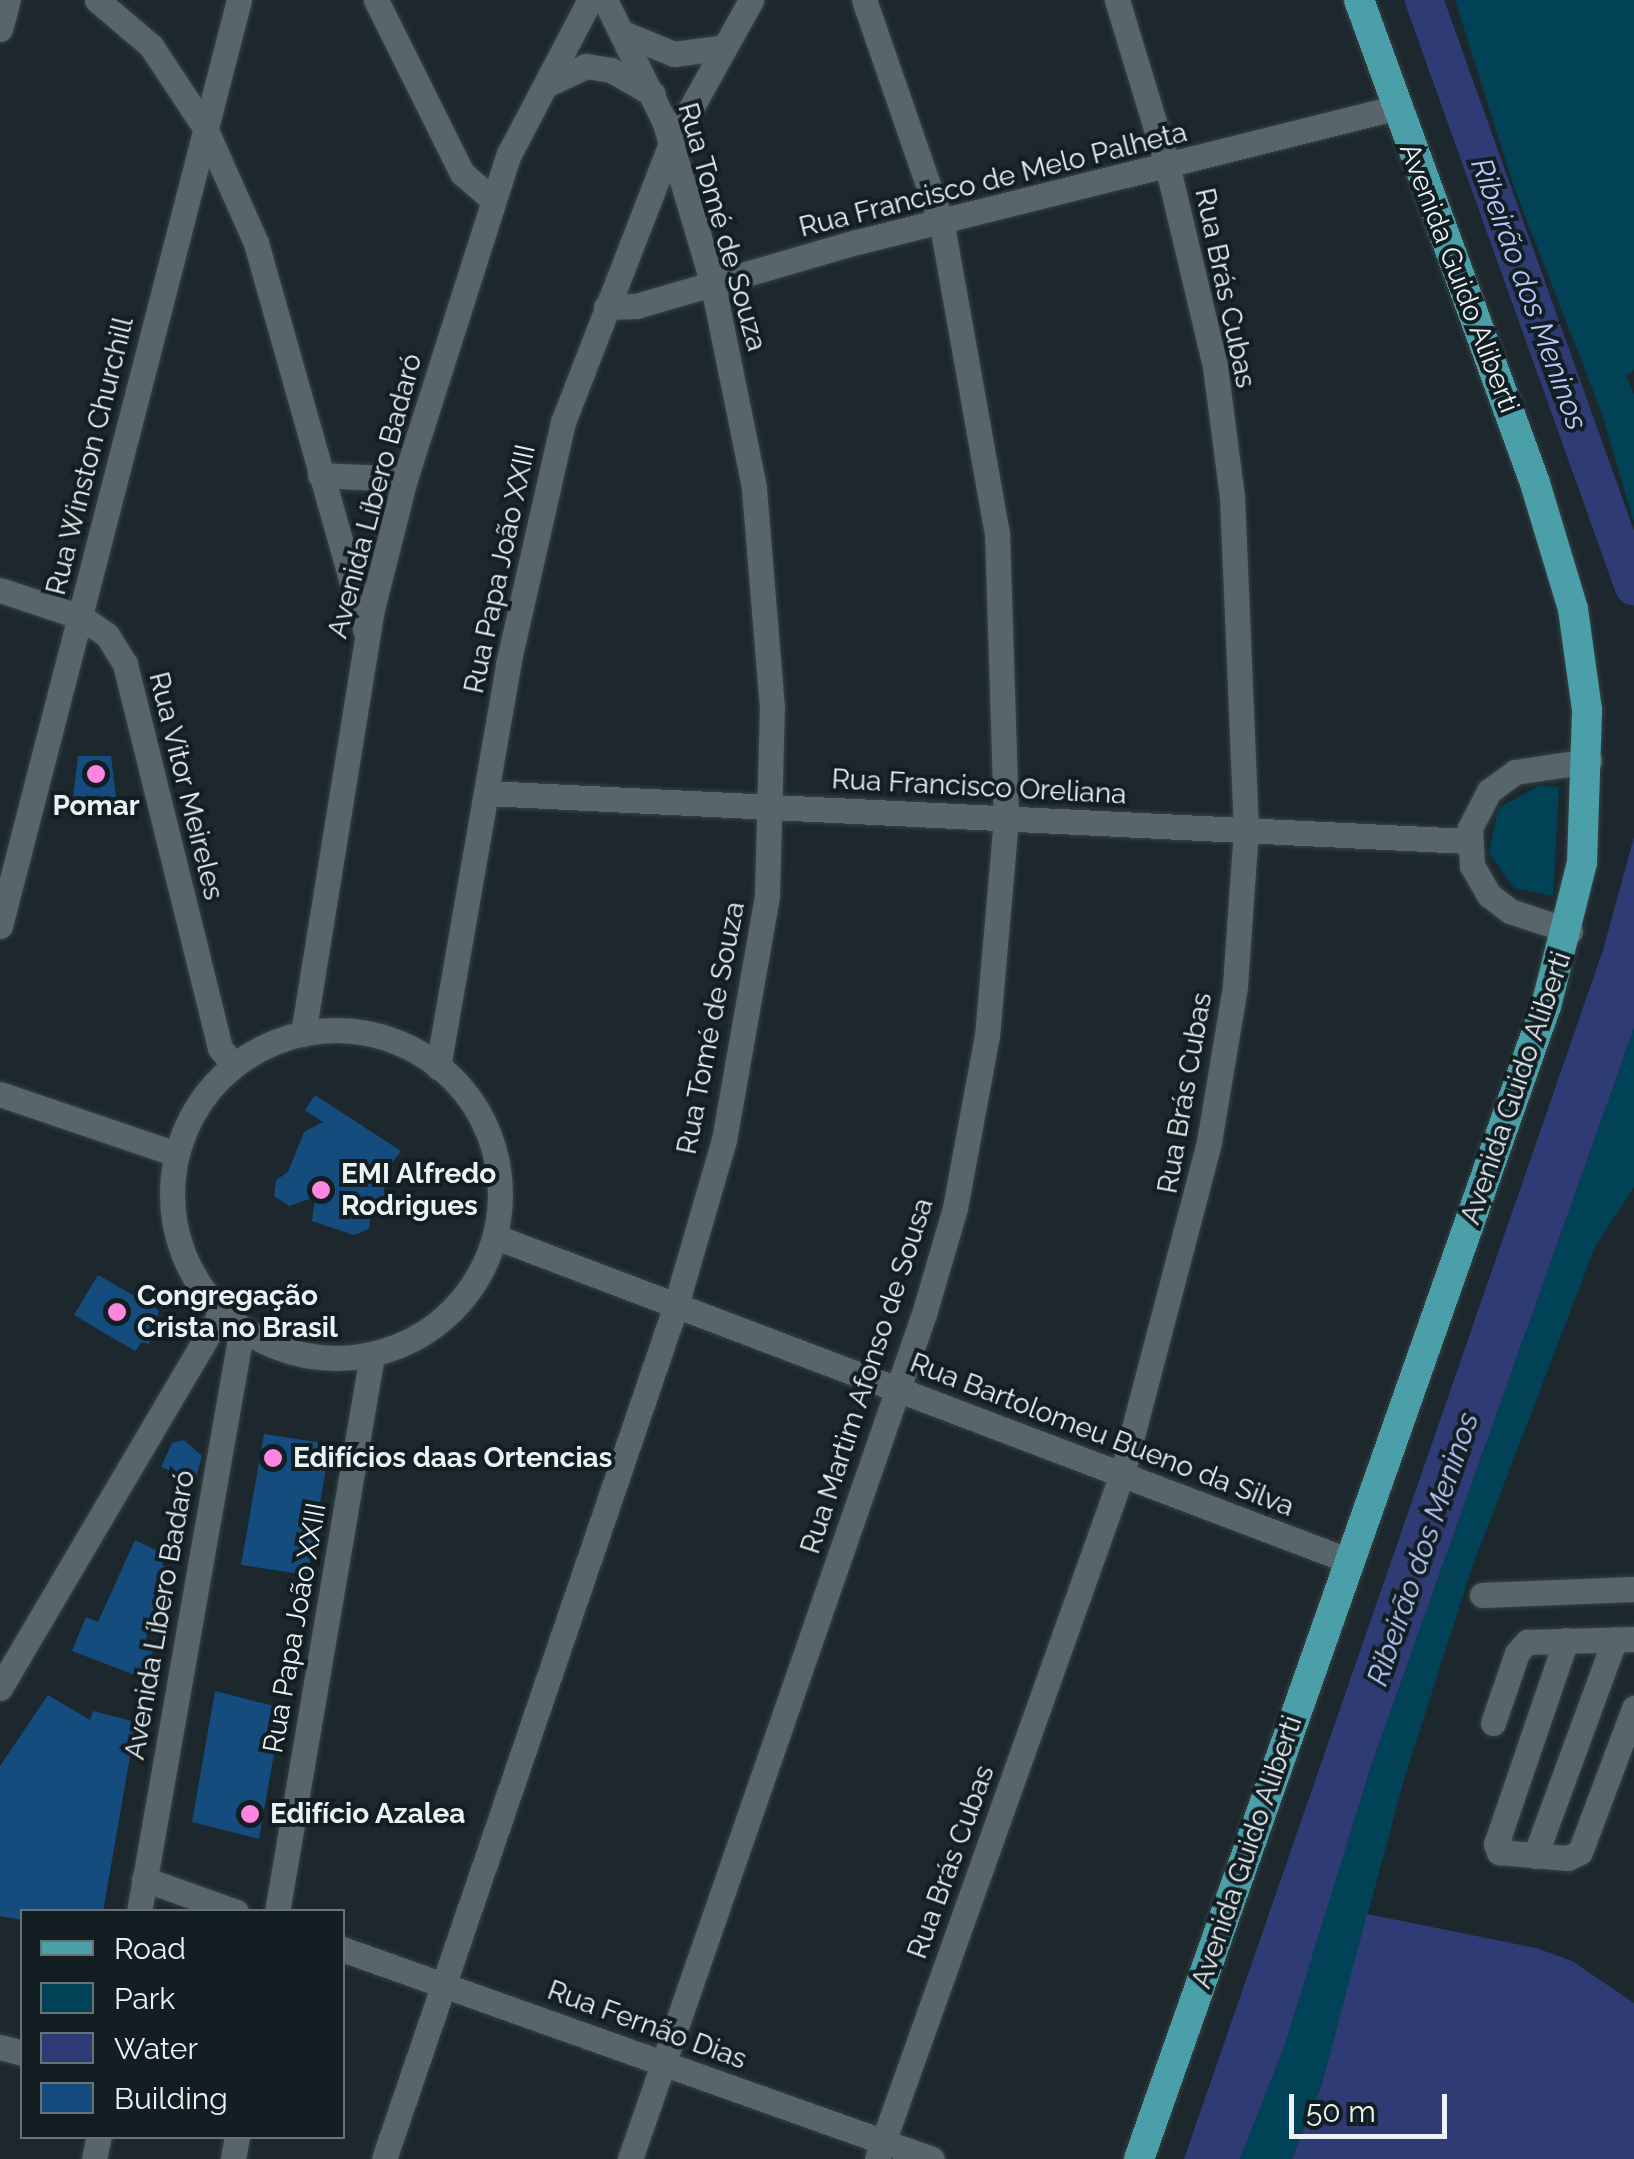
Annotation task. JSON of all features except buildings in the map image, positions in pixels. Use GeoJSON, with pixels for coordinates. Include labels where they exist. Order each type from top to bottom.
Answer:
{"type":"FeatureCollection","features":[{"type":"Feature","properties":{"kind":"main road","name":"Avenida Guido Aliberti"},"geometry":{"type":"LineString","coordinates":[[1139,2159],[1570,931],[1589,761],[1582,665],[1558,556],[1394,108],[1359,0]]}},
{"type":"Feature","properties":{"kind":"street"},"geometry":{"type":"LineString","coordinates":[[0,29],[8,0]]}},
{"type":"Feature","properties":{"kind":"street"},"geometry":{"type":"LineString","coordinates":[[97,0],[151,46],[204,126],[256,243],[367,638]]}},
{"type":"Feature","properties":{"kind":"street","name":"Rua Winston Churchill"},"geometry":{"type":"LineString","coordinates":[[0,926],[239,0]]}},
{"type":"Feature","properties":{"kind":"street"},"geometry":{"type":"LineString","coordinates":[[376,0],[462,173],[493,200]]}},
{"type":"Feature","properties":{"kind":"street","name":"Avenida Líbero Badaró"},"geometry":{"type":"LineString","coordinates":[[303,1034],[367,638],[405,479],[508,154],[590,0]]}},
{"type":"Feature","properties":{"kind":"street","name":"Rua Tomé de Souza"},"geometry":{"type":"LineString","coordinates":[[384,2159],[676,1306],[740,1067],[767,895],[772,807],[763,556],[712,281],[653,94],[605,0]]}},
{"type":"Feature","properties":{"kind":"street","name":"Rua Papa João XXIII"},"geometry":{"type":"LineString","coordinates":[[438,1067],[536,519],[606,307],[671,144],[751,0]]}},
{"type":"Feature","properties":{"kind":"street","name":"Rua Martim Afonso de Sousa"},"geometry":{"type":"LineString","coordinates":[[630,2159],[899,1390],[972,1134],[1006,818],[997,534],[942,225],[864,0]]}},
{"type":"Feature","properties":{"kind":"street","name":"Rua Brás Cubas"},"geometry":{"type":"LineString","coordinates":[[880,2150],[1122,1474],[1210,1142],[1235,986],[1246,830],[1232,498],[1215,366],[1168,168],[1117,0]]}},
{"type":"Feature","properties":{"kind":"street"},"geometry":{"type":"LineString","coordinates":[[624,33],[674,54],[725,47]]}},
{"type":"Feature","properties":{"kind":"street"},"geometry":{"type":"LineString","coordinates":[[546,85],[586,66],[610,70],[653,94]]}},
{"type":"Feature","properties":{"kind":"street","name":"Rua Francisco de Melo Palheta"},"geometry":{"type":"LineString","coordinates":[[606,307],[636,306],[712,281],[1394,108]]}},
{"type":"Feature","properties":{"kind":"street"},"geometry":{"type":"LineString","coordinates":[[320,475],[405,479]]}},
{"type":"Feature","properties":{"kind":"street","name":"Rua Vitor Meireles"},"geometry":{"type":"LineString","coordinates":[[0,590],[81,617],[107,635],[125,664],[220,1048],[234,1065]]}},
{"type":"Feature","properties":{"kind":"street"},"geometry":{"type":"LineString","coordinates":[[1570,931],[1510,911],[1489,895],[1472,866],[1469,841],[1480,802],[1501,780],[1533,766],[1589,761]]}},
{"type":"Feature","properties":{"kind":"street","name":"Rua Francisco Oreliana"},"geometry":{"type":"LineString","coordinates":[[486,793],[1469,841]]}},
{"type":"Feature","properties":{"kind":"street"},"geometry":{"type":"LineString","coordinates":[[337,1030],[382,1036],[438,1067],[483,1120],[498,1163],[496,1237],[472,1289],[444,1319],[410,1342],[372,1355],[326,1358],[282,1349],[242,1328],[222,1312],[200,1285],[179,1238],[172,1188],[176,1154],[198,1104],[234,1065],[263,1046],[303,1034],[337,1030]]}},
{"type":"Feature","properties":{"kind":"street"},"geometry":{"type":"LineString","coordinates":[[0,1094],[176,1154]]}},
{"type":"Feature","properties":{"kind":"street","name":"Rua Bartolomeu Bueno da Silva"},"geometry":{"type":"LineString","coordinates":[[496,1237],[1350,1562]]}},
{"type":"Feature","properties":{"kind":"street"},"geometry":{"type":"LineString","coordinates":[[2,1681],[222,1312]]}},
{"type":"Feature","properties":{"kind":"street","name":"Avenida Líbero Badaró"},"geometry":{"type":"LineString","coordinates":[[139,1909],[242,1328]]}},
{"type":"Feature","properties":{"kind":"street","name":"Rua Papa João XXIII"},"geometry":{"type":"LineString","coordinates":[[279,1909],[372,1355]]}},
{"type":"Feature","properties":{"kind":"street"},"geometry":{"type":"LineString","coordinates":[[1482,1595],[1634,1588]]}},
{"type":"Feature","properties":{"kind":"street"},"geometry":{"type":"LineString","coordinates":[[1492,1722],[1522,1647],[1566,1640],[1625,1639],[1535,1856]]}},
{"type":"Feature","properties":{"kind":"street"},"geometry":{"type":"LineString","coordinates":[[1566,1640],[1496,1844],[1504,1854],[1580,1852],[1634,1708]]}},
{"type":"Feature","properties":{"kind":"street"},"geometry":{"type":"LineString","coordinates":[[144,1879],[228,1909]]}},
{"type":"Feature","properties":{"kind":"street","name":"Rua Fernão Dias"},"geometry":{"type":"LineString","coordinates":[[345,1950],[663,2062],[880,2150],[932,2159]]}},
{"type":"Feature","properties":{"kind":"green space"},"geometry":{"type":"Polygon","coordinates":[[[1455,0],[1634,0],[1634,370],[1626,376],[1634,394],[1634,522],[1601,411],[1515,190],[1455,0]]]}},
{"type":"Feature","properties":{"kind":"green space"},"geometry":{"type":"Polygon","coordinates":[[[1540,785],[1559,787],[1553,896],[1514,888],[1489,853],[1498,808],[1540,785]]]}},
{"type":"Feature","properties":{"kind":"green space"},"geometry":{"type":"Polygon","coordinates":[[[1634,1028],[1634,1187],[1595,1247],[1473,1565],[1405,1776],[1322,2084],[1292,2159],[1240,2159],[1285,2043],[1371,1766],[1634,1028]]]}},
{"type":"Feature","properties":{"kind":"water"},"geometry":{"type":"Polygon","coordinates":[[[1634,837],[1634,1028],[1371,1766],[1285,2044],[1240,2159],[1184,2159],[1603,950],[1634,837]]]}},
{"type":"Feature","properties":{"kind":"water"},"geometry":{"type":"Polygon","coordinates":[[[1367,1914],[1536,1948],[1572,1961],[1634,2003],[1634,2159],[1292,2159],[1322,2084],[1367,1914]]]}},
{"type":"Feature","properties":{"kind":"waterway","name":"Ribeirão dos Meninos"},"geometry":{"type":"LineString","coordinates":[[1424,0],[1634,587]]}},
{"type":"Feature","properties":{"kind":"place","name":"Pomar"},"geometry":{"type":"Point","coordinates":[96,774]}},
{"type":"Feature","properties":{"kind":"place","name":"EMI Alfredo Rodrigues"},"geometry":{"type":"Point","coordinates":[321,1190]}},
{"type":"Feature","properties":{"kind":"place","name":"Congregação Crista no Brasil"},"geometry":{"type":"Point","coordinates":[117,1312]}},
{"type":"Feature","properties":{"kind":"place","name":"Edifícios daas Ortencias"},"geometry":{"type":"Point","coordinates":[273,1458]}},
{"type":"Feature","properties":{"kind":"place","name":"Edifício Azalea"},"geometry":{"type":"Point","coordinates":[250,1814]}}]}
